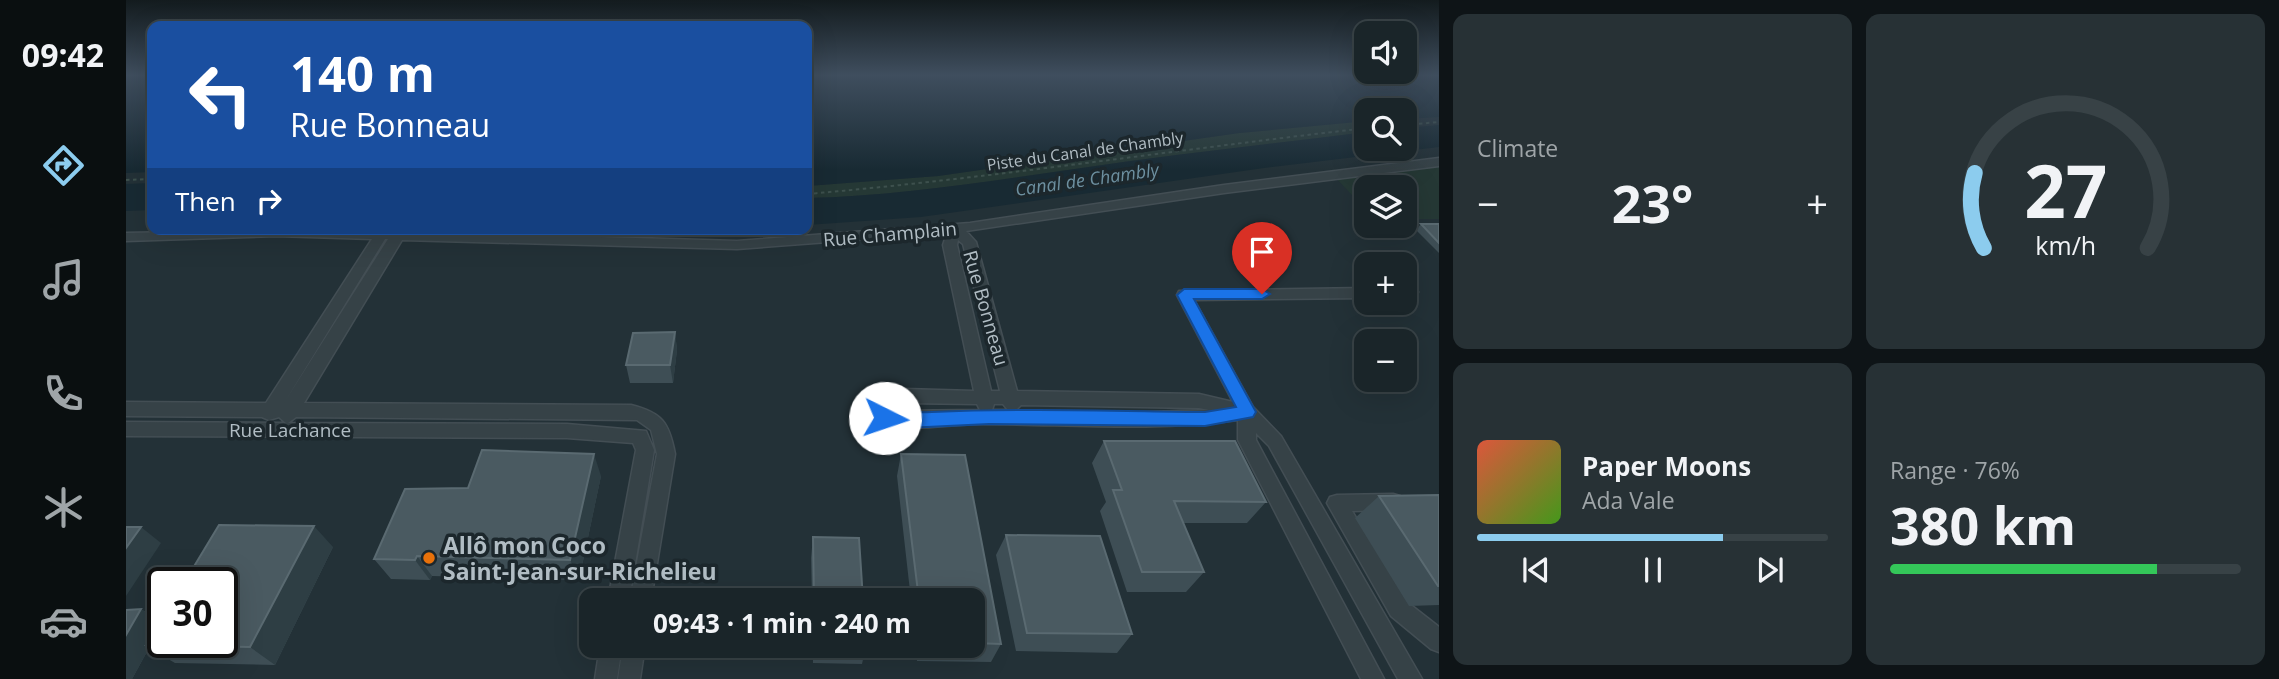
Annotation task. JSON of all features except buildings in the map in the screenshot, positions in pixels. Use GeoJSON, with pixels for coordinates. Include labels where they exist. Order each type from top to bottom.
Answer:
{"type":"FeatureCollection","features":[{"type":"Feature","properties":{"kind":"street","name":"Rue Champlain"},"geometry":{"type":"LineString","coordinates":[[381,235],[737,245],[955,229],[1224,189],[1439,162]]}},
{"type":"Feature","properties":{"kind":"street","name":"Rue Bonneau"},"geometry":{"type":"LineString","coordinates":[[989,417],[950,245],[955,229],[969,242],[1015,418]]}},
{"type":"Feature","properties":{"kind":"street","name":"Rue Champlain"},"geometry":{"type":"LineString","coordinates":[[126,237],[186,235]]}},
{"type":"Feature","properties":{"kind":"street"},"geometry":{"type":"LineString","coordinates":[[258,430],[381,235]]}},
{"type":"Feature","properties":{"kind":"street"},"geometry":{"type":"LineString","coordinates":[[279,430],[398,235]]}},
{"type":"Feature","properties":{"kind":"street"},"geometry":{"type":"LineString","coordinates":[[1354,293],[1184,295],[1247,412],[1275,441],[1411,679]]}},
{"type":"Feature","properties":{"kind":"street"},"geometry":{"type":"LineString","coordinates":[[904,396],[1199,401],[1247,412],[1205,419],[989,417],[906,421],[885,418],[879,409],[881,401],[904,396]]}},
{"type":"Feature","properties":{"kind":"street"},"geometry":{"type":"LineString","coordinates":[[1109,399],[1118,418]]}},
{"type":"Feature","properties":{"kind":"street","name":"Rue Lachance"},"geometry":{"type":"LineString","coordinates":[[126,409],[434,411],[570,422],[640,436]]}},
{"type":"Feature","properties":{"kind":"street"},"geometry":{"type":"LineString","coordinates":[[156,429],[171,409]]}},
{"type":"Feature","properties":{"kind":"street"},"geometry":{"type":"LineString","coordinates":[[425,431],[434,411]]}},
{"type":"Feature","properties":{"kind":"street","name":"Rue Lachance"},"geometry":{"type":"LineString","coordinates":[[126,429],[425,431],[570,422],[631,412],[649,416]]}},
{"type":"Feature","properties":{"kind":"street"},"geometry":{"type":"LineString","coordinates":[[1247,412],[1247,440],[1373,679]]}},
{"type":"Feature","properties":{"kind":"street"},"geometry":{"type":"LineString","coordinates":[[621,588],[645,450],[640,436],[649,416],[663,431],[666,454],[643,588]]}},
{"type":"Feature","properties":{"kind":"street"},"geometry":{"type":"LineString","coordinates":[[1289,519],[1338,503],[1414,502]]}},
{"type":"Feature","properties":{"kind":"street"},"geometry":{"type":"LineString","coordinates":[[1338,503],[1399,608],[1439,641]]}},
{"type":"Feature","properties":{"kind":"street"},"geometry":{"type":"LineString","coordinates":[[606,679],[609,658]]}},
{"type":"Feature","properties":{"kind":"street"},"geometry":{"type":"LineString","coordinates":[[629,679],[632,658]]}},
{"type":"Feature","properties":{"kind":"path"},"geometry":{"type":"LineString","coordinates":[[1417,124],[1439,122]]}},
{"type":"Feature","properties":{"kind":"path","name":"Piste du Canal de Chambly"},"geometry":{"type":"LineString","coordinates":[[812,194],[938,183],[1223,144],[1354,129]]}},
{"type":"Feature","properties":{"kind":"path"},"geometry":{"type":"LineString","coordinates":[[126,180],[147,179]]}},
{"type":"Feature","properties":{"kind":"green space"},"geometry":{"type":"Polygon","coordinates":[[[1354,122],[1354,134],[944,187],[812,198],[812,186],[938,176],[1239,133],[1354,122]]]}},
{"type":"Feature","properties":{"kind":"green space"},"geometry":{"type":"Polygon","coordinates":[[[1439,162],[1439,219],[1417,219],[1417,175],[1354,175],[1354,197],[1333,175],[1439,162]]]}},
{"type":"Feature","properties":{"kind":"water"},"geometry":{"type":"Polygon","coordinates":[[[126,107],[147,107],[147,172],[126,173],[126,107]]]}},
{"type":"Feature","properties":{"kind":"water"},"geometry":{"type":"Polygon","coordinates":[[[812,107],[1354,107],[1354,122],[1239,133],[938,176],[812,186],[812,107]]]}},
{"type":"Feature","properties":{"kind":"water"},"geometry":{"type":"Polygon","coordinates":[[[1417,107],[1439,107],[1439,117],[1417,118],[1417,107]]]}},
{"type":"Feature","properties":{"kind":"water"},"geometry":{"type":"Polygon","coordinates":[[[1439,125],[1439,147],[1417,150],[1417,127],[1439,125]]]}},
{"type":"Feature","properties":{"kind":"water","name":"Canal de Chambly"},"geometry":{"type":"Polygon","coordinates":[[[1354,134],[1354,157],[921,217],[812,225],[812,198],[944,187],[1354,134]]]}},
{"type":"Feature","properties":{"kind":"water"},"geometry":{"type":"Polygon","coordinates":[[[147,183],[147,210],[126,211],[126,184],[147,183]]]}},
{"type":"Feature","properties":{"kind":"place","name":"Allô mon Coco Saint-Jean-sur-Richelieu"},"geometry":{"type":"Point","coordinates":[429,558]}},
{"type":"Feature","properties":{"kind":"route"},"geometry":{"type":"LineString","coordinates":[[885,418],[906,421],[989,417],[1205,419],[1247,412],[1184,295],[1262,294]]}}]}
